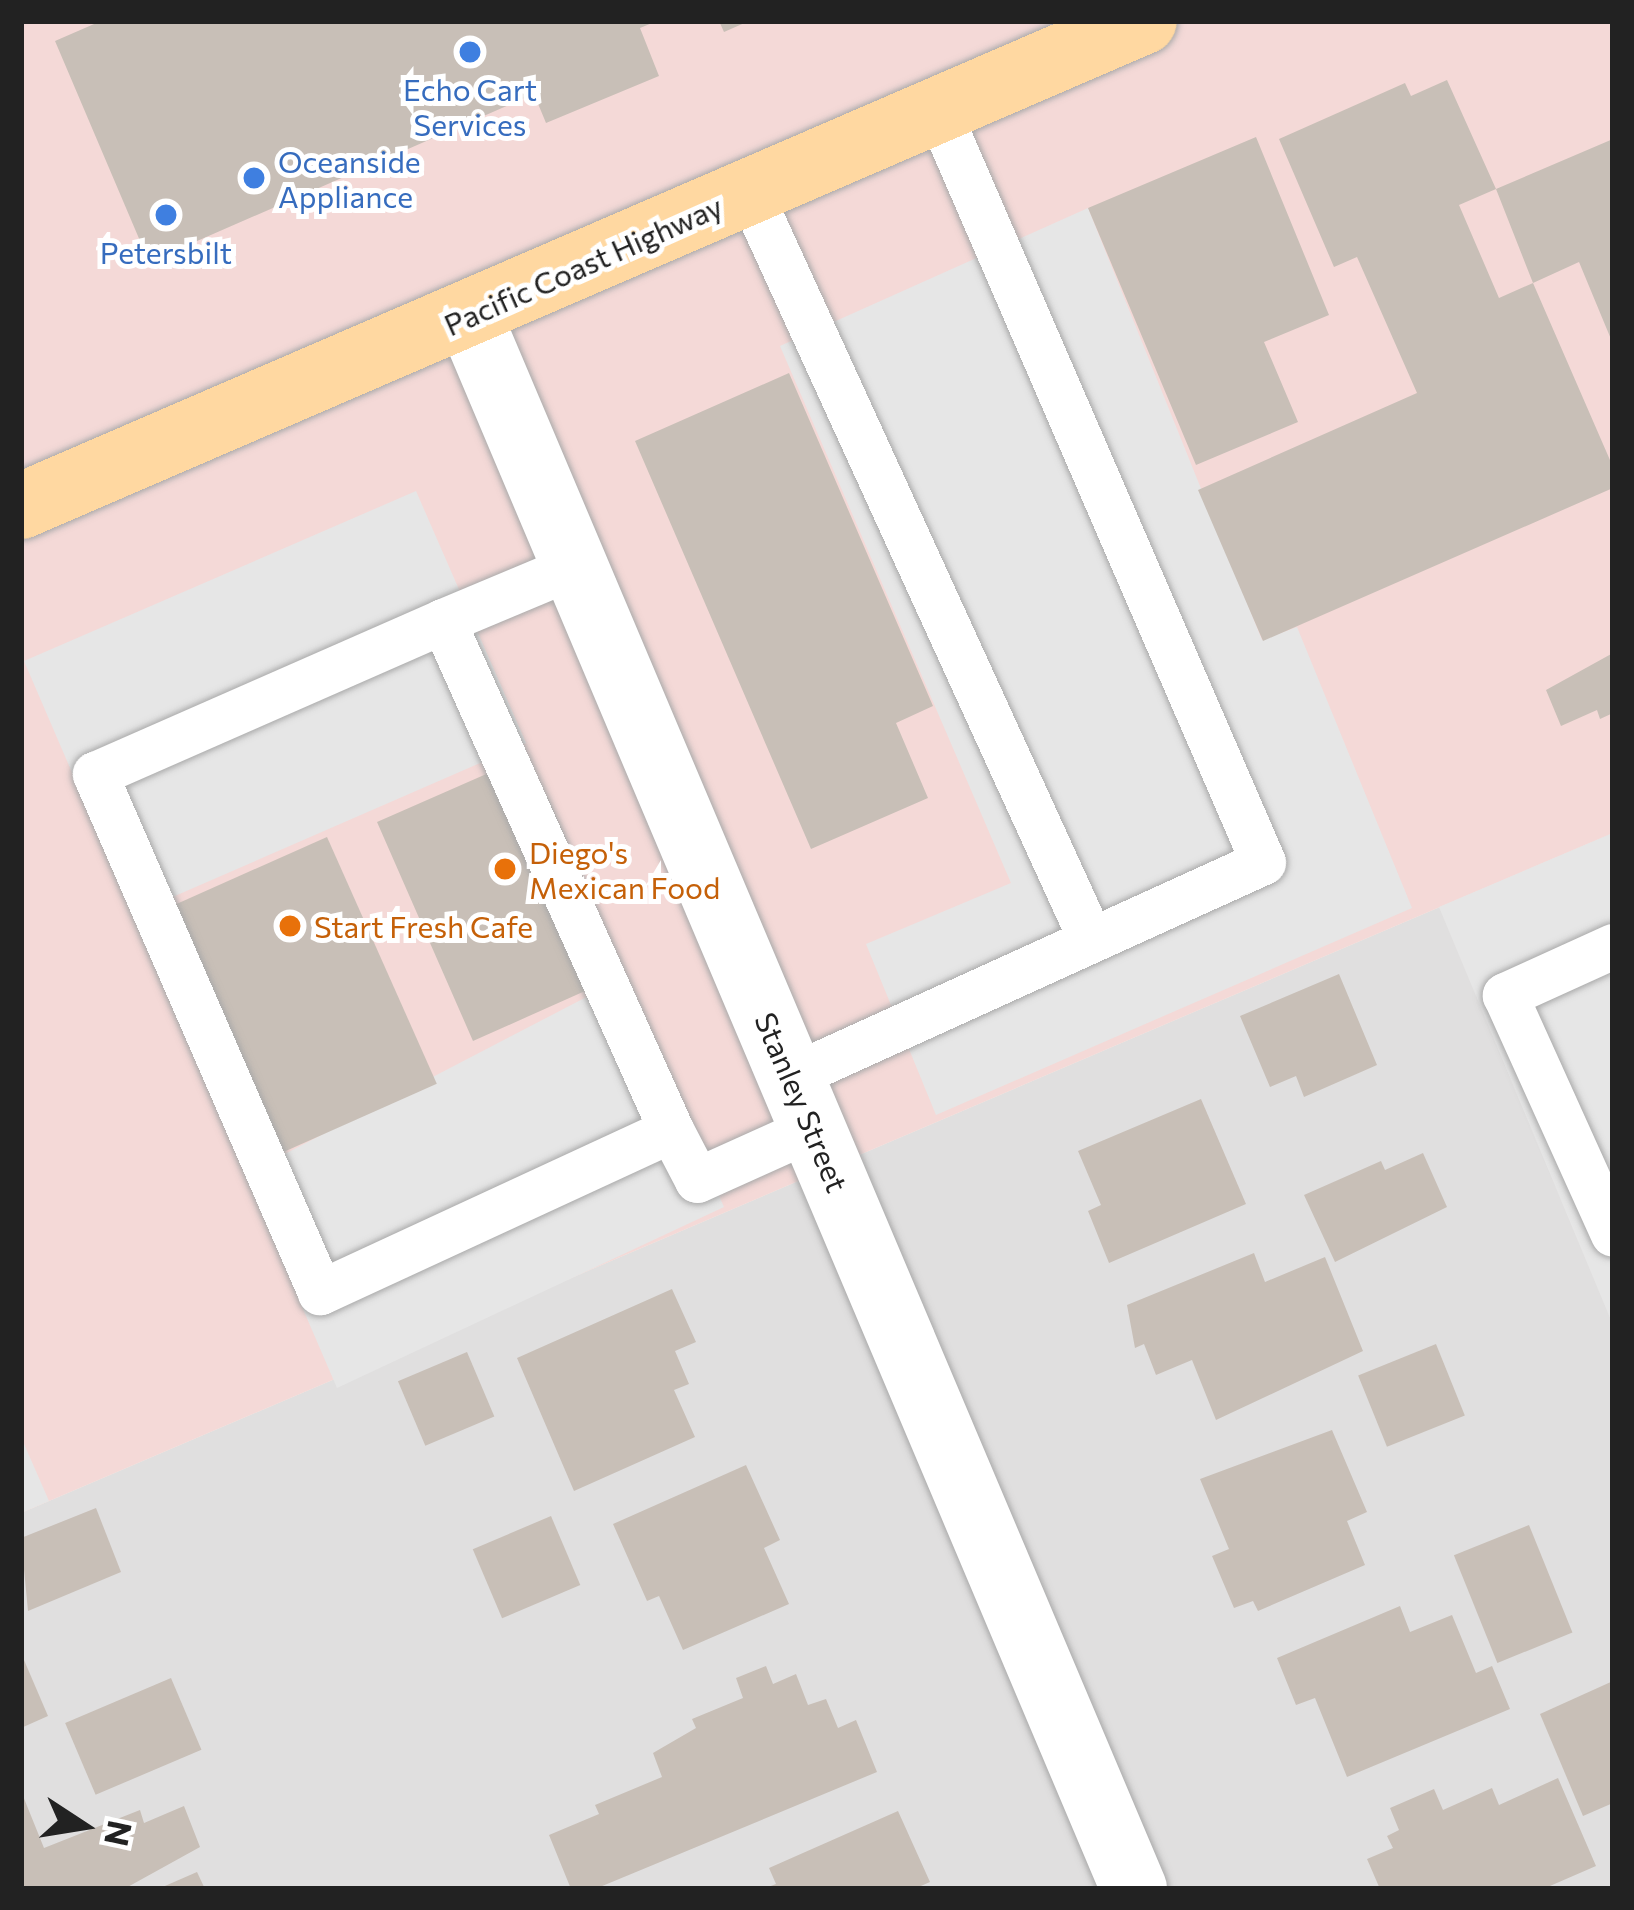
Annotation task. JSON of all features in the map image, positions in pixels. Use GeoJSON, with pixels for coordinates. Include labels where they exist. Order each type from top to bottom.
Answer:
{"type":"FeatureCollection","features":[{"type":"Feature","properties":{"kind":"main road","name":"Pacific Coast Highway"},"geometry":{"type":"LineString","coordinates":[[21,506],[1144,21]]}},
{"type":"Feature","properties":{"kind":"street","name":"Stanley Street"},"geometry":{"type":"LineString","coordinates":[[469,316],[1134,1889]]}},
{"type":"Feature","properties":{"kind":"lane"},"geometry":{"type":"LineString","coordinates":[[443,621],[697,1180],[802,1102],[1091,940],[1262,862],[938,111]]}},
{"type":"Feature","properties":{"kind":"lane"},"geometry":{"type":"LineString","coordinates":[[749,191],[1091,940]]}},
{"type":"Feature","properties":{"kind":"lane"},"geometry":{"type":"LineString","coordinates":[[572,567],[95,773],[320,1292],[671,1130]]}},
{"type":"Feature","properties":{"kind":"lane"},"geometry":{"type":"LineString","coordinates":[[1613,946],[1505,995],[1613,1234]]}},
{"type":"Feature","properties":{"kind":"shaded area"},"geometry":{"type":"Polygon","coordinates":[[[21,21],[1613,21],[1613,833],[21,1513],[21,21]]]}},
{"type":"Feature","properties":{"kind":"shaded area"},"geometry":{"type":"Polygon","coordinates":[[[1088,208],[1262,640],[1297,627],[1412,908],[936,1115],[866,944],[1011,883],[780,346],[1088,208]]]}},
{"type":"Feature","properties":{"kind":"shaded area"},"geometry":{"type":"Polygon","coordinates":[[[416,491],[526,743],[168,899],[279,1157],[623,978],[724,1207],[337,1388],[24,661],[416,491]]]}},
{"type":"Feature","properties":{"kind":"shaded area"},"geometry":{"type":"Polygon","coordinates":[[[1613,833],[1613,1889],[21,1889],[21,1513],[1613,833]]]}},
{"type":"Feature","properties":{"kind":"shaded area"},"geometry":{"type":"Polygon","coordinates":[[[1613,833],[1613,1325],[1439,907],[1613,833]]]}},
{"type":"Feature","properties":{"kind":"shaded area"},"geometry":{"type":"Polygon","coordinates":[[[21,1437],[49,1501],[21,1513],[21,1437]]]}},
{"type":"Feature","properties":{"kind":"building"},"geometry":{"type":"Polygon","coordinates":[[[101,21],[657,21],[640,28],[659,76],[546,123],[534,94],[149,262],[55,41],[101,21]]]}},
{"type":"Feature","properties":{"kind":"building"},"geometry":{"type":"Polygon","coordinates":[[[719,21],[749,21],[724,32],[719,21]]]}},
{"type":"Feature","properties":{"kind":"building"},"geometry":{"type":"Polygon","coordinates":[[[1447,80],[1496,189],[1459,205],[1499,298],[1533,283],[1613,467],[1613,488],[1263,641],[1198,490],[1417,393],[1357,257],[1334,267],[1279,139],[1405,83],[1411,96],[1447,80]]]}},
{"type":"Feature","properties":{"kind":"building"},"geometry":{"type":"Polygon","coordinates":[[[1256,137],[1329,315],[1264,342],[1298,422],[1196,465],[1088,208],[1256,137]]]}},
{"type":"Feature","properties":{"kind":"building"},"geometry":{"type":"Polygon","coordinates":[[[1613,139],[1613,344],[1579,262],[1533,283],[1496,189],[1613,139]]]}},
{"type":"Feature","properties":{"kind":"building"},"geometry":{"type":"Polygon","coordinates":[[[789,373],[933,706],[896,723],[928,798],[811,849],[635,441],[789,373]]]}},
{"type":"Feature","properties":{"kind":"building"},"geometry":{"type":"Polygon","coordinates":[[[1613,653],[1613,713],[1600,719],[1597,710],[1561,726],[1546,690],[1613,653]]]}},
{"type":"Feature","properties":{"kind":"building"},"geometry":{"type":"Polygon","coordinates":[[[500,768],[517,810],[547,796],[566,839],[535,852],[594,987],[473,1041],[377,822],[500,768]]]}},
{"type":"Feature","properties":{"kind":"building"},"geometry":{"type":"Polygon","coordinates":[[[327,837],[437,1084],[282,1152],[173,906],[327,837]]]}},
{"type":"Feature","properties":{"kind":"building"},"geometry":{"type":"Polygon","coordinates":[[[1339,974],[1377,1065],[1304,1097],[1296,1076],[1270,1087],[1240,1016],[1339,974]]]}},
{"type":"Feature","properties":{"kind":"building"},"geometry":{"type":"Polygon","coordinates":[[[1201,1099],[1246,1204],[1109,1263],[1088,1211],[1101,1205],[1078,1151],[1201,1099]]]}},
{"type":"Feature","properties":{"kind":"building"},"geometry":{"type":"Polygon","coordinates":[[[1423,1153],[1447,1207],[1335,1262],[1304,1195],[1381,1161],[1385,1170],[1423,1153]]]}},
{"type":"Feature","properties":{"kind":"building"},"geometry":{"type":"Polygon","coordinates":[[[1254,1253],[1265,1282],[1325,1257],[1363,1351],[1216,1420],[1192,1360],[1156,1375],[1144,1344],[1135,1348],[1127,1305],[1254,1253]]]}},
{"type":"Feature","properties":{"kind":"building"},"geometry":{"type":"Polygon","coordinates":[[[672,1289],[696,1342],[675,1351],[689,1384],[674,1390],[695,1437],[574,1491],[517,1358],[672,1289]]]}},
{"type":"Feature","properties":{"kind":"building"},"geometry":{"type":"Polygon","coordinates":[[[1436,1344],[1465,1415],[1387,1447],[1358,1375],[1436,1344]]]}},
{"type":"Feature","properties":{"kind":"building"},"geometry":{"type":"Polygon","coordinates":[[[467,1352],[494,1416],[425,1446],[398,1381],[467,1352]]]}},
{"type":"Feature","properties":{"kind":"building"},"geometry":{"type":"Polygon","coordinates":[[[1332,1430],[1367,1512],[1347,1521],[1365,1565],[1258,1611],[1253,1601],[1234,1608],[1212,1556],[1229,1549],[1200,1479],[1332,1430]]]}},
{"type":"Feature","properties":{"kind":"building"},"geometry":{"type":"Polygon","coordinates":[[[746,1465],[780,1540],[764,1548],[789,1604],[683,1650],[659,1596],[647,1601],[613,1524],[746,1465]]]}},
{"type":"Feature","properties":{"kind":"building"},"geometry":{"type":"Polygon","coordinates":[[[96,1508],[121,1572],[28,1611],[21,1538],[96,1508]]]}},
{"type":"Feature","properties":{"kind":"building"},"geometry":{"type":"Polygon","coordinates":[[[551,1516],[580,1585],[502,1618],[473,1549],[551,1516]]]}},
{"type":"Feature","properties":{"kind":"building"},"geometry":{"type":"Polygon","coordinates":[[[1529,1525],[1572,1633],[1497,1663],[1454,1555],[1529,1525]]]}},
{"type":"Feature","properties":{"kind":"building"},"geometry":{"type":"Polygon","coordinates":[[[1400,1606],[1410,1632],[1452,1615],[1476,1673],[1492,1666],[1510,1709],[1347,1777],[1315,1698],[1296,1705],[1277,1658],[1400,1606]]]}},
{"type":"Feature","properties":{"kind":"building"},"geometry":{"type":"Polygon","coordinates":[[[21,1653],[48,1716],[21,1728],[21,1653]]]}},
{"type":"Feature","properties":{"kind":"building"},"geometry":{"type":"Polygon","coordinates":[[[766,1666],[773,1684],[796,1674],[808,1705],[826,1699],[838,1728],[856,1720],[877,1772],[595,1889],[571,1889],[549,1835],[599,1814],[595,1805],[662,1777],[653,1753],[696,1728],[692,1719],[743,1698],[736,1678],[766,1666]]]}},
{"type":"Feature","properties":{"kind":"building"},"geometry":{"type":"Polygon","coordinates":[[[171,1678],[201,1750],[96,1795],[65,1723],[171,1678]]]}},
{"type":"Feature","properties":{"kind":"building"},"geometry":{"type":"Polygon","coordinates":[[[1613,1681],[1613,1803],[1583,1816],[1540,1714],[1613,1681]]]}},
{"type":"Feature","properties":{"kind":"building"},"geometry":{"type":"Polygon","coordinates":[[[1558,1778],[1596,1866],[1543,1889],[1380,1889],[1367,1859],[1393,1848],[1387,1836],[1399,1830],[1390,1808],[1434,1789],[1443,1810],[1492,1788],[1499,1805],[1558,1778]]]}},
{"type":"Feature","properties":{"kind":"building"},"geometry":{"type":"Polygon","coordinates":[[[21,1791],[44,1848],[140,1810],[144,1823],[184,1806],[200,1847],[124,1889],[21,1889],[21,1791]]]}},
{"type":"Feature","properties":{"kind":"building"},"geometry":{"type":"Polygon","coordinates":[[[898,1811],[930,1882],[914,1889],[763,1889],[776,1884],[769,1868],[898,1811]]]}},
{"type":"Feature","properties":{"kind":"building"},"geometry":{"type":"Polygon","coordinates":[[[197,1872],[205,1889],[158,1889],[197,1872]]]}},
{"type":"Feature","properties":{"kind":"place","name":"Echo Cart Services"},"geometry":{"type":"Point","coordinates":[470,52]}},
{"type":"Feature","properties":{"kind":"place","name":"Oceanside Appliance"},"geometry":{"type":"Point","coordinates":[254,178]}},
{"type":"Feature","properties":{"kind":"place","name":"Petersbilt"},"geometry":{"type":"Point","coordinates":[166,215]}},
{"type":"Feature","properties":{"kind":"place","name":"Diego's Mexican Food"},"geometry":{"type":"Point","coordinates":[505,869]}},
{"type":"Feature","properties":{"kind":"place","name":"Start Fresh Cafe"},"geometry":{"type":"Point","coordinates":[290,926]}}]}
